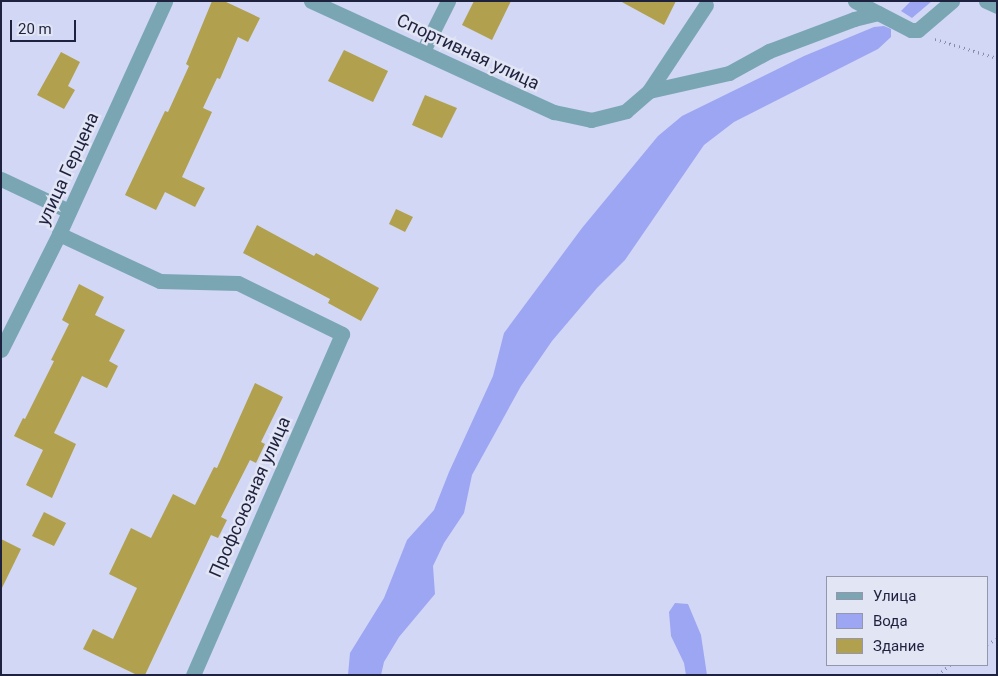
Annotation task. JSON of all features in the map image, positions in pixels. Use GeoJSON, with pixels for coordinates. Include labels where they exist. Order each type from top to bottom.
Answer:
{"type":"FeatureCollection","features":[{"type":"Feature","properties":{"kind":"street","name":"улица Герцена"},"geometry":{"type":"LineString","coordinates":[[1,350],[59,234],[165,1]]}},
{"type":"Feature","properties":{"kind":"street","name":"Спортивная улица"},"geometry":{"type":"LineString","coordinates":[[311,1],[554,112],[591,120],[626,111],[649,91]]}},
{"type":"Feature","properties":{"kind":"street"},"geometry":{"type":"LineString","coordinates":[[423,52],[448,1]]}},
{"type":"Feature","properties":{"kind":"street"},"geometry":{"type":"LineString","coordinates":[[855,1],[911,30],[918,30],[952,1]]}},
{"type":"Feature","properties":{"kind":"street"},"geometry":{"type":"LineString","coordinates":[[986,1],[997,6]]}},
{"type":"Feature","properties":{"kind":"street"},"geometry":{"type":"LineString","coordinates":[[649,91],[706,5]]}},
{"type":"Feature","properties":{"kind":"street"},"geometry":{"type":"LineString","coordinates":[[649,91],[729,72],[769,51],[854,19],[878,13]]}},
{"type":"Feature","properties":{"kind":"street"},"geometry":{"type":"LineString","coordinates":[[1,179],[69,211]]}},
{"type":"Feature","properties":{"kind":"street","name":"Профсоюзная улица"},"geometry":{"type":"LineString","coordinates":[[59,234],[160,281],[238,283],[342,334],[193,675]]}},
{"type":"Feature","properties":{"kind":"path"},"geometry":{"type":"LineString","coordinates":[[918,30],[940,41],[997,58]]}},
{"type":"Feature","properties":{"kind":"path"},"geometry":{"type":"LineString","coordinates":[[938,675],[949,666]]}},
{"type":"Feature","properties":{"kind":"water"},"geometry":{"type":"Polygon","coordinates":[[[911,1],[932,1],[912,18],[901,11],[911,1]]]}},
{"type":"Feature","properties":{"kind":"water"},"geometry":{"type":"Polygon","coordinates":[[[884,26],[891,29],[891,37],[878,49],[734,122],[704,145],[625,260],[597,288],[552,341],[521,386],[472,475],[464,513],[444,543],[433,566],[435,594],[399,637],[384,662],[381,675],[348,675],[350,653],[384,598],[407,540],[434,510],[449,472],[493,376],[504,333],[582,228],[658,136],[682,116],[804,56],[874,27],[884,26]]]}},
{"type":"Feature","properties":{"kind":"water"},"geometry":{"type":"Polygon","coordinates":[[[675,603],[688,604],[701,635],[707,675],[686,675],[684,663],[671,636],[669,612],[675,603]]]}},
{"type":"Feature","properties":{"kind":"building"},"geometry":{"type":"Polygon","coordinates":[[[212,1],[224,1],[260,18],[248,42],[238,37],[220,79],[217,78],[203,108],[212,112],[182,177],[205,188],[195,207],[165,192],[156,210],[125,195],[165,111],[168,112],[189,66],[186,64],[212,1]]]}},
{"type":"Feature","properties":{"kind":"building"},"geometry":{"type":"Polygon","coordinates":[[[474,1],[511,1],[492,40],[462,25],[474,1]]]}},
{"type":"Feature","properties":{"kind":"building"},"geometry":{"type":"Polygon","coordinates":[[[620,1],[676,1],[664,25],[620,1]]]}},
{"type":"Feature","properties":{"kind":"building"},"geometry":{"type":"Polygon","coordinates":[[[344,50],[388,71],[373,102],[328,81],[344,50]]]}},
{"type":"Feature","properties":{"kind":"building"},"geometry":{"type":"Polygon","coordinates":[[[61,52],[80,62],[68,86],[75,90],[64,109],[37,95],[61,52]]]}},
{"type":"Feature","properties":{"kind":"building"},"geometry":{"type":"Polygon","coordinates":[[[425,95],[457,108],[442,138],[412,125],[425,95]]]}},
{"type":"Feature","properties":{"kind":"building"},"geometry":{"type":"Polygon","coordinates":[[[396,209],[413,217],[405,232],[389,224],[396,209]]]}},
{"type":"Feature","properties":{"kind":"building"},"geometry":{"type":"Polygon","coordinates":[[[257,225],[314,256],[316,253],[379,288],[361,321],[328,303],[330,299],[243,253],[257,225]]]}},
{"type":"Feature","properties":{"kind":"building"},"geometry":{"type":"Polygon","coordinates":[[[79,284],[104,297],[95,315],[125,330],[109,361],[118,366],[107,388],[82,376],[54,433],[76,444],[52,498],[26,485],[43,450],[14,436],[23,418],[25,419],[54,361],[51,360],[69,324],[62,320],[79,284]]]}},
{"type":"Feature","properties":{"kind":"building"},"geometry":{"type":"Polygon","coordinates":[[[255,383],[283,397],[261,442],[265,444],[256,463],[250,460],[221,517],[227,520],[218,538],[211,535],[145,675],[137,675],[83,649],[93,629],[113,639],[137,588],[109,574],[131,528],[151,538],[173,494],[195,505],[214,467],[217,468],[255,383]]]}},
{"type":"Feature","properties":{"kind":"building"},"geometry":{"type":"Polygon","coordinates":[[[44,512],[66,523],[54,546],[32,536],[44,512]]]}},
{"type":"Feature","properties":{"kind":"building"},"geometry":{"type":"Polygon","coordinates":[[[1,539],[21,549],[1,590],[1,539]]]}}]}
